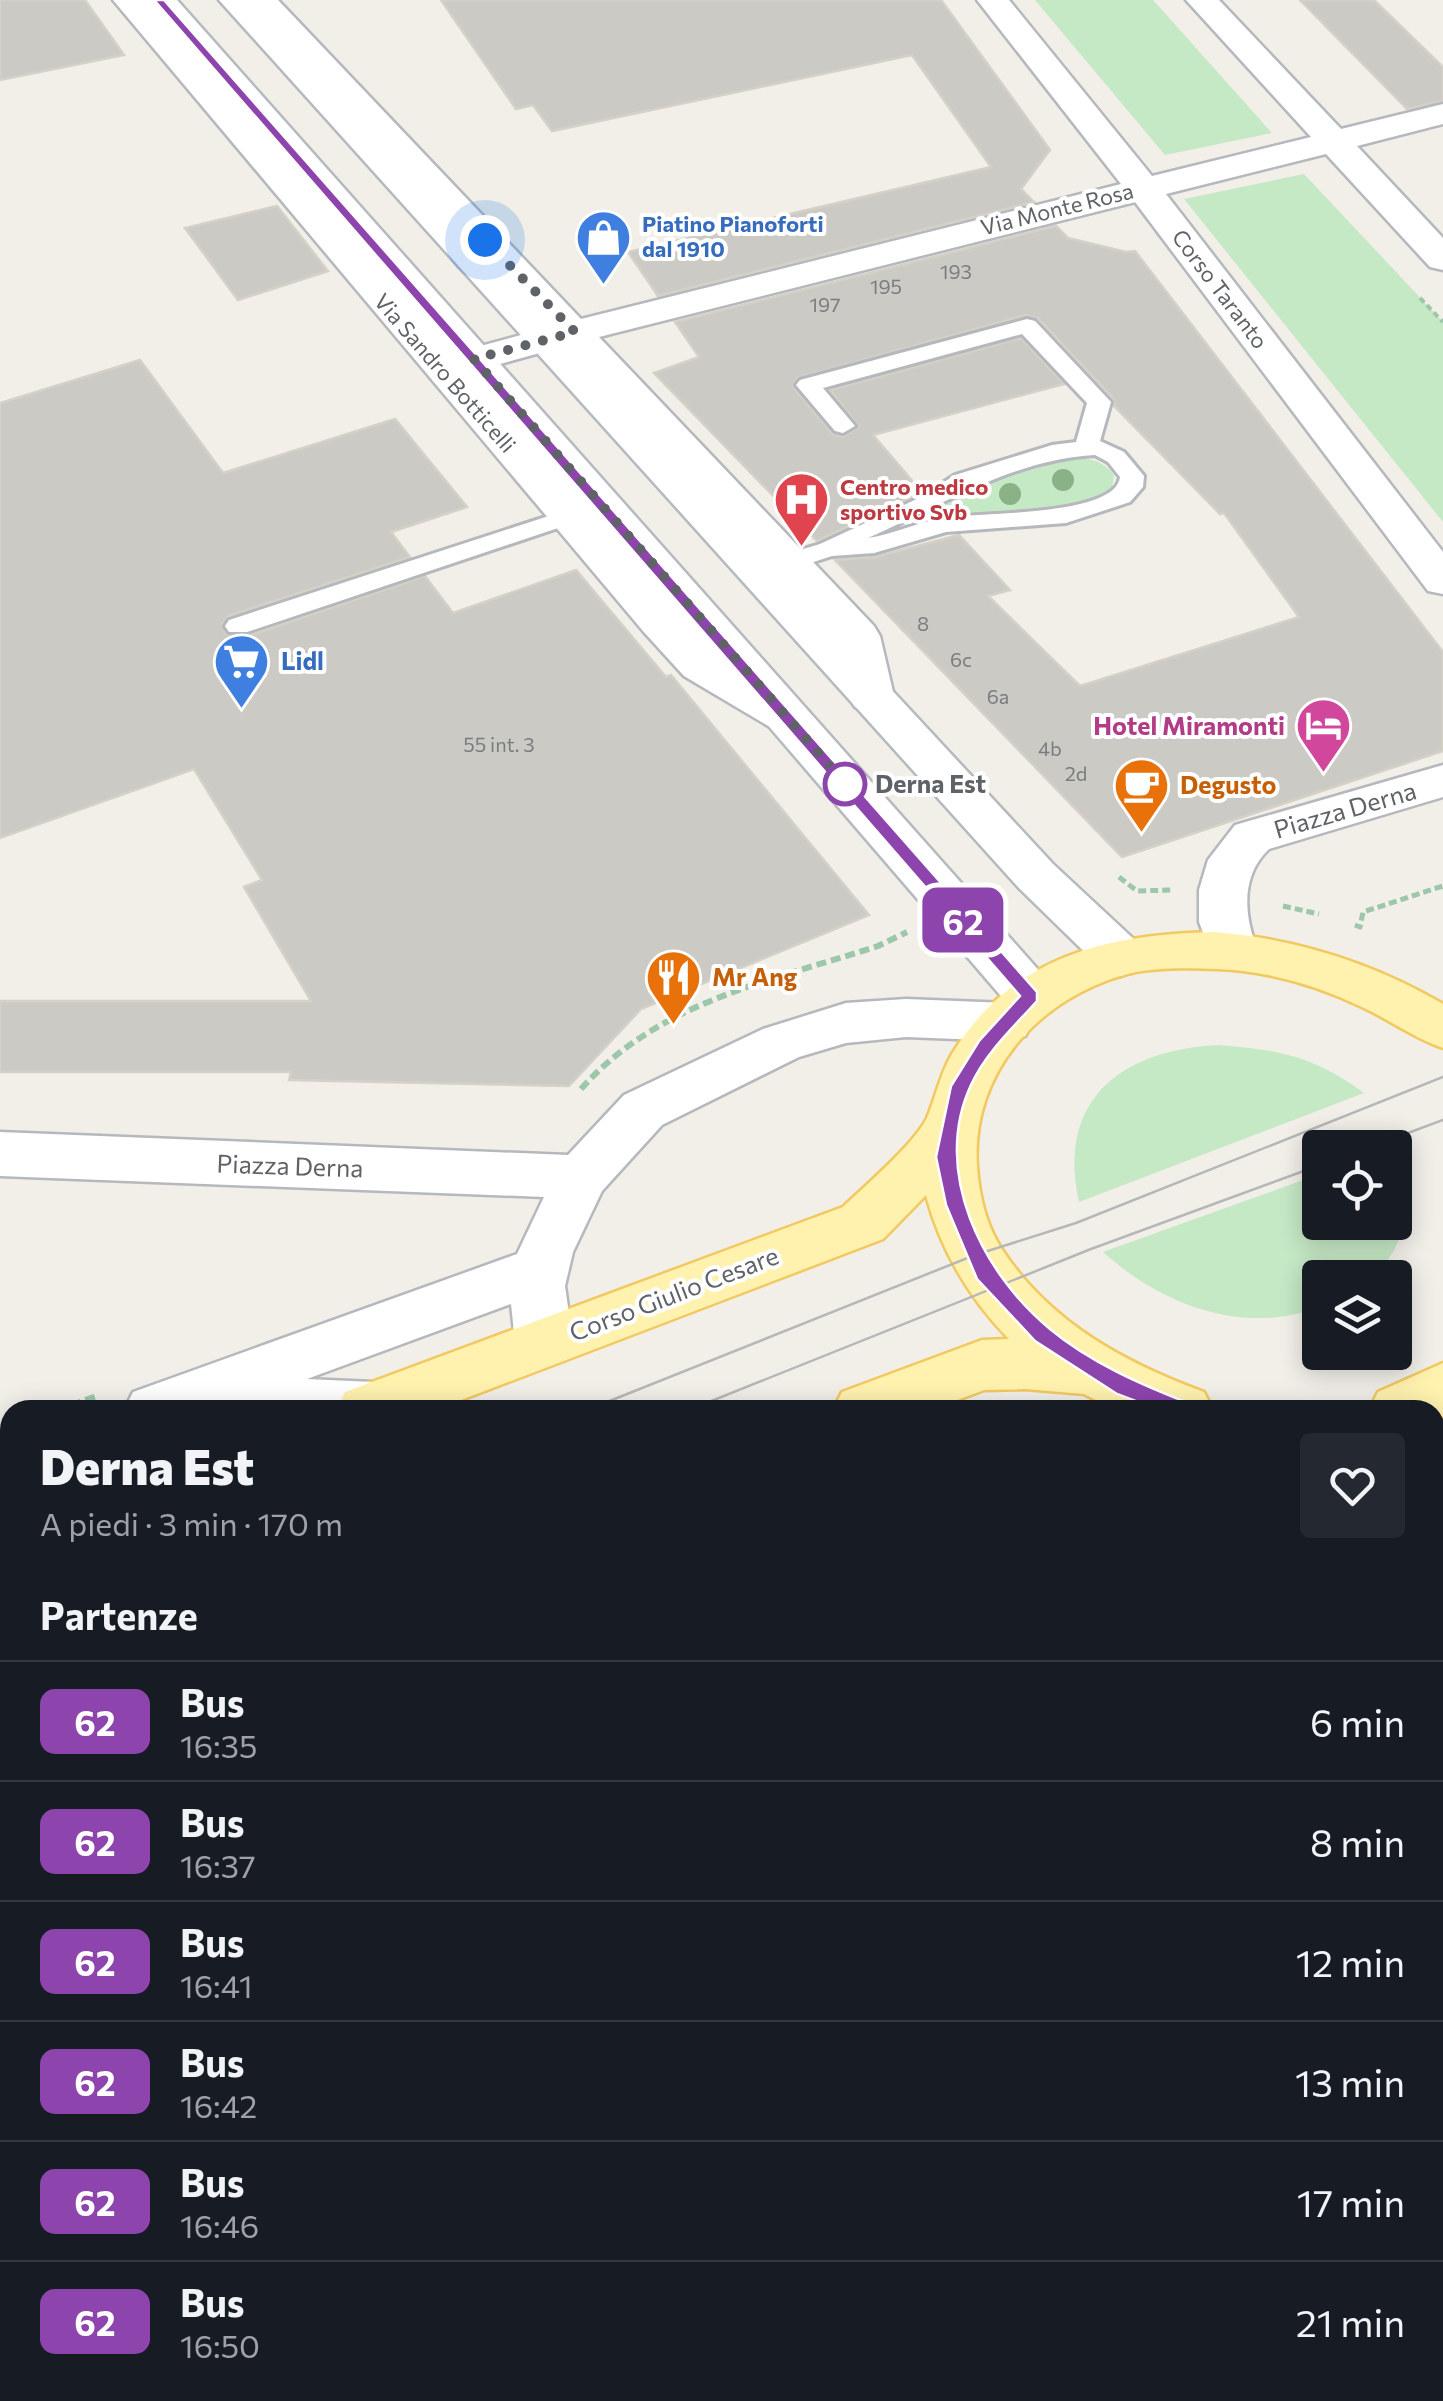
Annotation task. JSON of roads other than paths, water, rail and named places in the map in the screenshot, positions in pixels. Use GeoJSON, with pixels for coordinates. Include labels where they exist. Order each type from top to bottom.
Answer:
{"type":"FeatureCollection","features":[{"type":"Feature","properties":{"kind":"main road"},"geometry":{"type":"LineString","coordinates":[[1157,1400],[1124,1387],[1042,1335],[984,1273],[950,1188],[945,1157],[948,1130],[967,1074],[1019,1009],[1120,957],[1232,951],[1276,956],[1318,966],[1435,1018]]}},
{"type":"Feature","properties":{"kind":"main road","name":"Corso Giulio Cesare"},"geometry":{"type":"LineString","coordinates":[[393,1400],[863,1223],[902,1185],[948,1130]]}},
{"type":"Feature","properties":{"kind":"main road"},"geometry":{"type":"LineString","coordinates":[[890,1400],[982,1366],[1025,1364],[1094,1370]]}},
{"type":"Feature","properties":{"kind":"main road"},"geometry":{"type":"LineString","coordinates":[[1420,1400],[1443,1388]]}},
{"type":"Feature","properties":{"kind":"street","name":"Via Sandro Botticelli"},"geometry":{"type":"LineString","coordinates":[[129,0],[458,363],[786,716],[1019,1009]]}},
{"type":"Feature","properties":{"kind":"street","name":"Via Sandro Botticelli"},"geometry":{"type":"LineString","coordinates":[[160,0],[458,363],[567,516],[700,666],[786,716]]}},
{"type":"Feature","properties":{"kind":"street"},"geometry":{"type":"LineString","coordinates":[[235,0],[561,335],[628,388],[809,556],[858,636],[871,696]]}},
{"type":"Feature","properties":{"kind":"street"},"geometry":{"type":"LineString","coordinates":[[261,0],[561,335],[871,696],[1036,876],[1120,957]]}},
{"type":"Feature","properties":{"kind":"street","name":"Corso Taranto"},"geometry":{"type":"LineString","coordinates":[[993,0],[1143,188],[1443,581]]}},
{"type":"Feature","properties":{"kind":"street"},"geometry":{"type":"LineString","coordinates":[[1202,0],[1443,258]]}},
{"type":"Feature","properties":{"kind":"street","name":"Via Monte Rosa"},"geometry":{"type":"LineString","coordinates":[[458,363],[1443,114]]}},
{"type":"Feature","properties":{"kind":"street"},"geometry":{"type":"LineString","coordinates":[[628,388],[672,306]]}},
{"type":"Feature","properties":{"kind":"street","name":"Piazza Derna"},"geometry":{"type":"LineString","coordinates":[[1232,951],[1222,921],[1226,879],[1237,848],[1252,837],[1443,781]]}},
{"type":"Feature","properties":{"kind":"street"},"geometry":{"type":"LineString","coordinates":[[544,1342],[538,1301],[540,1269],[581,1177],[642,1110],[781,1043],[846,1024],[1019,1009]]}},
{"type":"Feature","properties":{"kind":"street","name":"Piazza Derna"},"geometry":{"type":"LineString","coordinates":[[0,1154],[581,1177]]}},
{"type":"Feature","properties":{"kind":"street"},"geometry":{"type":"LineString","coordinates":[[184,1400],[540,1269]]}},
{"type":"Feature","properties":{"kind":"lane"},"geometry":{"type":"LineString","coordinates":[[843,426],[808,385],[1027,326],[1098,402],[1086,447]]}},
{"type":"Feature","properties":{"kind":"lane"},"geometry":{"type":"LineString","coordinates":[[1086,447],[1098,448],[1127,466],[1132,476],[1131,487],[1122,497],[1066,516],[945,525],[809,556],[928,503],[977,474],[1086,447]]}},
{"type":"Feature","properties":{"kind":"lane"},"geometry":{"type":"LineString","coordinates":[[238,626],[567,516]]}},
{"type":"Feature","properties":{"kind":"tram line"},"geometry":{"type":"LineString","coordinates":[[612,1400],[975,1255],[1076,1223],[1443,1077]]}},
{"type":"Feature","properties":{"kind":"tram line"},"geometry":{"type":"LineString","coordinates":[[1412,1132],[1443,1120]]}},
{"type":"Feature","properties":{"kind":"tram line"},"geometry":{"type":"LineString","coordinates":[[714,1400],[1091,1249],[1302,1172]]}},
{"type":"Feature","properties":{"kind":"place","name":"Piatino Pianoforti dal 1910"},"geometry":{"type":"Point","coordinates":[603,286]}},
{"type":"Feature","properties":{"kind":"place","name":"Centro medico sportivo Svb"},"geometry":{"type":"Point","coordinates":[801,549]}},
{"type":"Feature","properties":{"kind":"place","name":"Lidl"},"geometry":{"type":"Point","coordinates":[242,710]}},
{"type":"Feature","properties":{"kind":"place","name":"Hotel Miramonti"},"geometry":{"type":"Point","coordinates":[1324,775]}},
{"type":"Feature","properties":{"kind":"place","name":"Derna Est"},"geometry":{"type":"Point","coordinates":[845,784]}},
{"type":"Feature","properties":{"kind":"place","name":"Degusto"},"geometry":{"type":"Point","coordinates":[1141,834]}},
{"type":"Feature","properties":{"kind":"place","name":"Mr Ang"},"geometry":{"type":"Point","coordinates":[673,1026]}}]}
